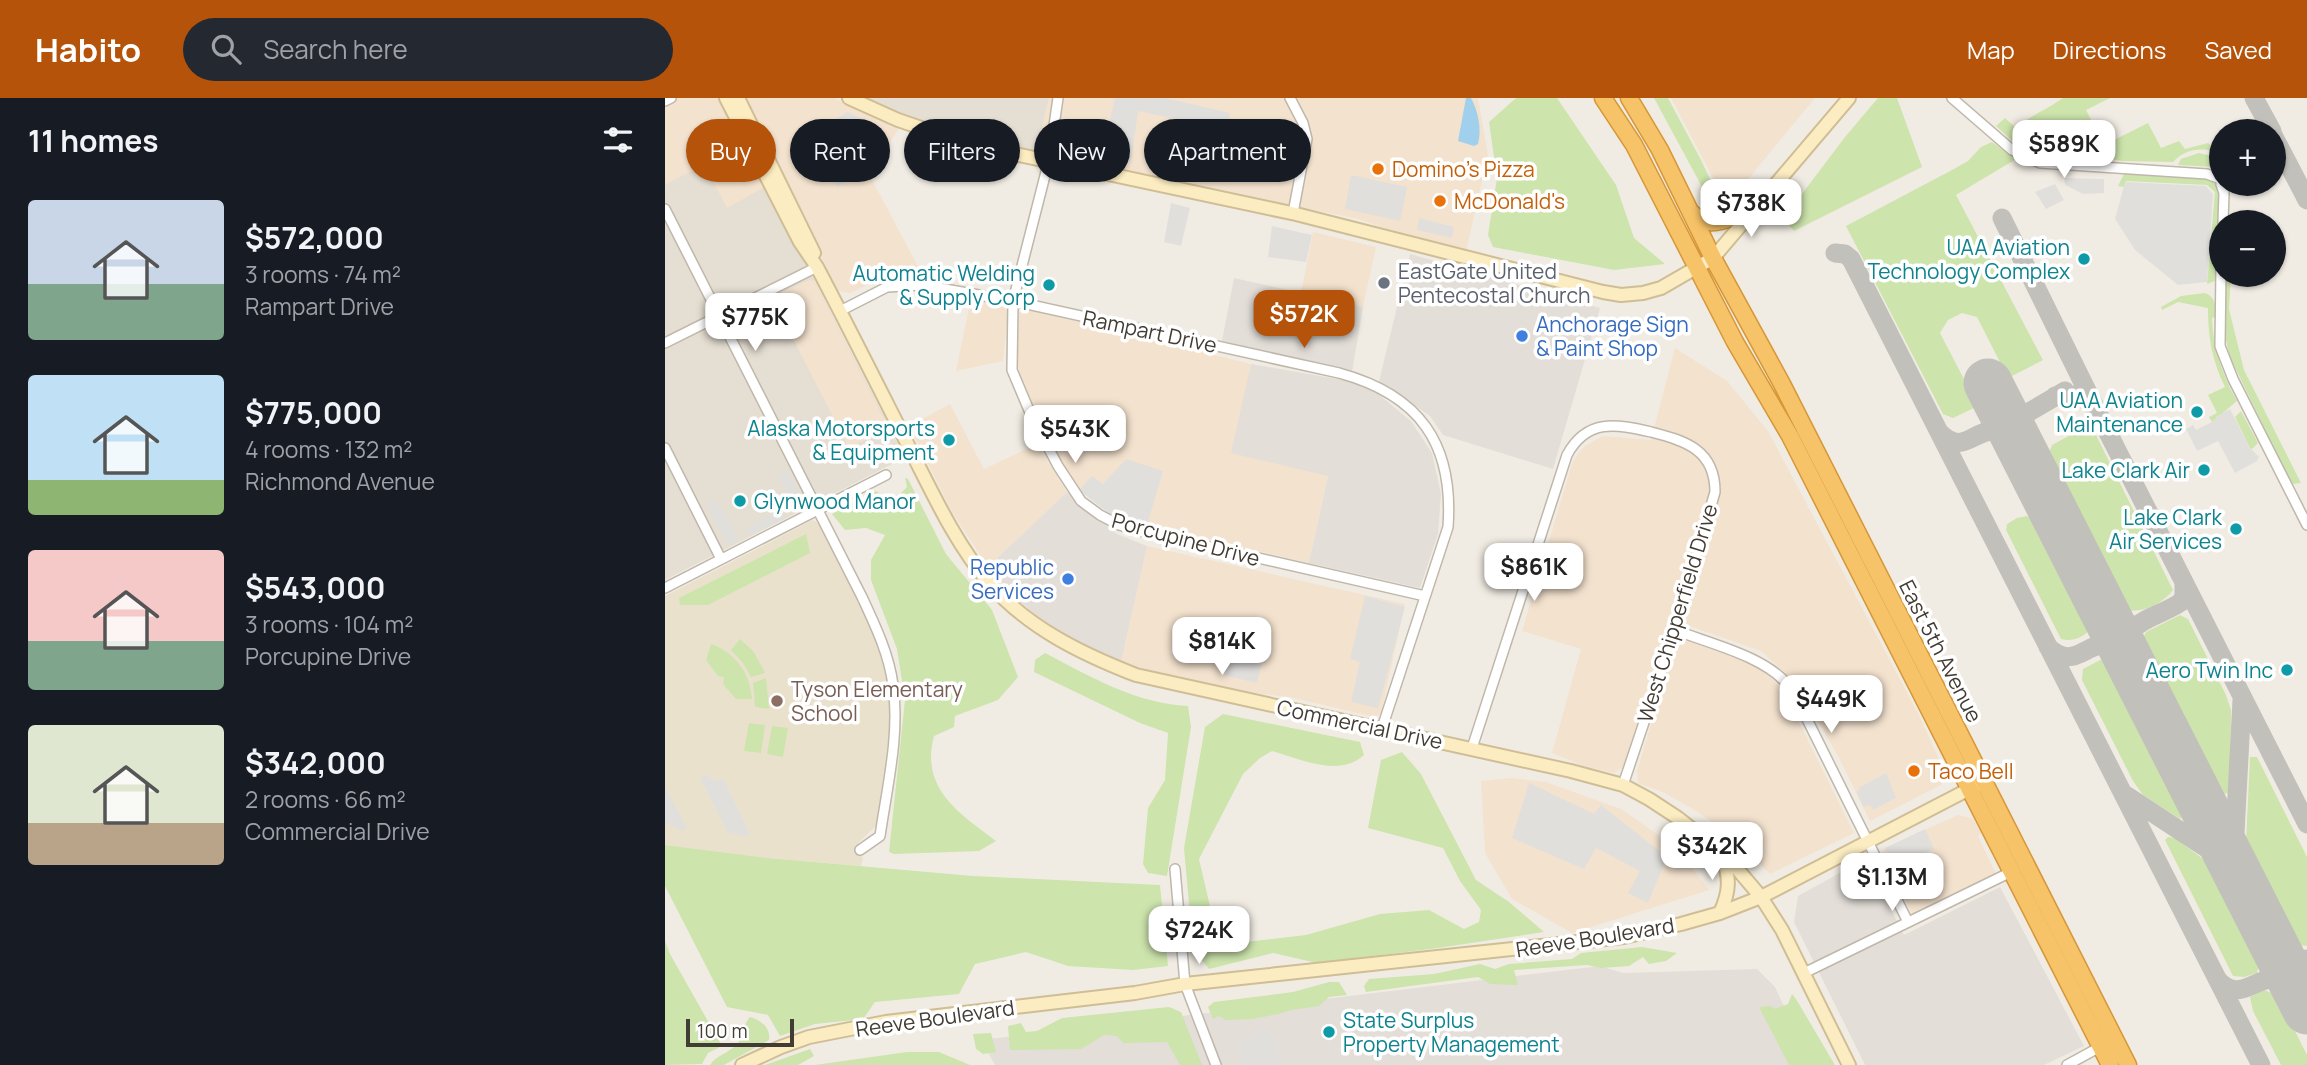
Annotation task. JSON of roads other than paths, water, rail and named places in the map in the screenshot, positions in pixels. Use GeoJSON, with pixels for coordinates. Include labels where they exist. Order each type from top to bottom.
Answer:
{"type":"FeatureCollection","features":[{"type":"Feature","properties":{"kind":"highway","name":"East 5th Avenue"},"geometry":{"type":"LineString","coordinates":[[1603,98],[1634,145],[1735,342],[1790,436],[2128,1065]]}},
{"type":"Feature","properties":{"kind":"highway","name":"East 5th Avenue"},"geometry":{"type":"LineString","coordinates":[[1629,98],[1660,150],[1713,258],[1782,384],[1976,785],[2011,872],[2109,1065]]}},
{"type":"Feature","properties":{"kind":"highway"},"geometry":{"type":"LineString","coordinates":[[1689,209],[1704,222],[1720,222],[1765,199]]}},
{"type":"Feature","properties":{"kind":"street"},"geometry":{"type":"LineString","coordinates":[[665,101],[671,98]]}},
{"type":"Feature","properties":{"kind":"street","name":"Commercial Drive"},"geometry":{"type":"LineString","coordinates":[[726,98],[840,311],[949,525],[990,584],[1010,603],[1051,636],[1092,658],[1136,675],[1472,748],[1623,785],[1678,818],[1722,855],[1761,897],[1782,930],[1849,1065]]}},
{"type":"Feature","properties":{"kind":"street","name":"Commercial Drive"},"geometry":{"type":"LineString","coordinates":[[738,98],[805,231],[817,267]]}},
{"type":"Feature","properties":{"kind":"street"},"geometry":{"type":"LineString","coordinates":[[849,98],[898,120],[968,144],[1034,157]]}},
{"type":"Feature","properties":{"kind":"street","name":"Porcupine Drive"},"geometry":{"type":"LineString","coordinates":[[1055,119],[1058,98]]}},
{"type":"Feature","properties":{"kind":"street"},"geometry":{"type":"LineString","coordinates":[[1290,98],[1303,123],[1307,139],[1293,214]]}},
{"type":"Feature","properties":{"kind":"street"},"geometry":{"type":"LineString","coordinates":[[1130,178],[1293,214],[1621,295],[1661,288],[1713,258],[1849,98]]}},
{"type":"Feature","properties":{"kind":"street"},"geometry":{"type":"LineString","coordinates":[[1952,98],[2001,142],[2030,160],[2057,165],[2116,166],[2209,175]]}},
{"type":"Feature","properties":{"kind":"street","name":"Porcupine Drive"},"geometry":{"type":"LineString","coordinates":[[1043,182],[1013,301],[1012,370],[1031,415],[1081,501],[1100,516],[1140,531],[1425,596]]}},
{"type":"Feature","properties":{"kind":"street"},"geometry":{"type":"LineString","coordinates":[[665,209],[877,629],[886,655],[893,684],[893,749],[880,836],[860,850]]}},
{"type":"Feature","properties":{"kind":"street"},"geometry":{"type":"LineString","coordinates":[[665,343],[817,267]]}},
{"type":"Feature","properties":{"kind":"street","name":"Rampart Drive"},"geometry":{"type":"LineString","coordinates":[[840,311],[887,287],[922,285],[1013,301],[1339,373],[1395,396],[1425,424],[1436,444],[1449,487],[1448,527],[1383,728]]}},
{"type":"Feature","properties":{"kind":"street"},"geometry":{"type":"LineString","coordinates":[[2221,287],[2220,346],[2232,379],[2307,525]]}},
{"type":"Feature","properties":{"kind":"street","name":"West Chipperfield Drive"},"geometry":{"type":"LineString","coordinates":[[1472,748],[1556,483],[1571,447],[1591,430],[1615,425],[1682,440],[1693,446],[1709,465],[1715,492],[1675,630],[1623,785]]}},
{"type":"Feature","properties":{"kind":"street"},"geometry":{"type":"LineString","coordinates":[[665,448],[721,559]]}},
{"type":"Feature","properties":{"kind":"street"},"geometry":{"type":"LineString","coordinates":[[665,588],[886,475]]}},
{"type":"Feature","properties":{"kind":"street"},"geometry":{"type":"LineString","coordinates":[[1675,630],[1748,658],[1786,683],[1908,922]]}},
{"type":"Feature","properties":{"kind":"street","name":"Reeve Boulevard"},"geometry":{"type":"LineString","coordinates":[[741,1065],[809,1037],[886,1022],[1135,993],[1185,984],[1623,937],[1681,924],[1761,897],[1976,785]]}},
{"type":"Feature","properties":{"kind":"street"},"geometry":{"type":"LineString","coordinates":[[1720,913],[1726,900],[1729,881],[1722,855]]}},
{"type":"Feature","properties":{"kind":"street"},"geometry":{"type":"LineString","coordinates":[[1175,869],[1185,984],[1216,1065]]}},
{"type":"Feature","properties":{"kind":"street"},"geometry":{"type":"LineString","coordinates":[[1804,973],[2011,872]]}},
{"type":"Feature","properties":{"kind":"street"},"geometry":{"type":"LineString","coordinates":[[2067,1065],[2101,1047]]}},
{"type":"Feature","properties":{"kind":"water"},"geometry":{"type":"Polygon","coordinates":[[[1466,98],[1471,98],[1479,120],[1478,144],[1474,146],[1458,141],[1466,98]]]}},
{"type":"Feature","properties":{"kind":"place","name":"Domino's Pizza"},"geometry":{"type":"Point","coordinates":[1378,169]}},
{"type":"Feature","properties":{"kind":"place","name":"McDonald's"},"geometry":{"type":"Point","coordinates":[1440,201]}},
{"type":"Feature","properties":{"kind":"place","name":"UAA Aviation Technology Complex"},"geometry":{"type":"Point","coordinates":[2084,259]}},
{"type":"Feature","properties":{"kind":"place","name":"EastGate United Pentecostal Church"},"geometry":{"type":"Point","coordinates":[1384,283]}},
{"type":"Feature","properties":{"kind":"place","name":"Automatic Welding & Supply Corp"},"geometry":{"type":"Point","coordinates":[1049,285]}},
{"type":"Feature","properties":{"kind":"place","name":"Anchorage Sign & Paint Shop"},"geometry":{"type":"Point","coordinates":[1522,336]}},
{"type":"Feature","properties":{"kind":"place","name":"UAA Aviation Maintenance"},"geometry":{"type":"Point","coordinates":[2197,412]}},
{"type":"Feature","properties":{"kind":"place","name":"Alaska Motorsports & Equipment"},"geometry":{"type":"Point","coordinates":[949,440]}},
{"type":"Feature","properties":{"kind":"place","name":"Lake Clark Air"},"geometry":{"type":"Point","coordinates":[2204,470]}},
{"type":"Feature","properties":{"kind":"place","name":"Glynwood Manor"},"geometry":{"type":"Point","coordinates":[740,501]}},
{"type":"Feature","properties":{"kind":"place","name":"Lake Clark Air Services"},"geometry":{"type":"Point","coordinates":[2236,529]}},
{"type":"Feature","properties":{"kind":"place","name":"Republic Services"},"geometry":{"type":"Point","coordinates":[1068,579]}},
{"type":"Feature","properties":{"kind":"place","name":"Aero Twin Inc"},"geometry":{"type":"Point","coordinates":[2287,670]}},
{"type":"Feature","properties":{"kind":"place","name":"Tyson Elementary School"},"geometry":{"type":"Point","coordinates":[777,701]}},
{"type":"Feature","properties":{"kind":"place","name":"Taco Bell"},"geometry":{"type":"Point","coordinates":[1914,771]}},
{"type":"Feature","properties":{"kind":"place","name":"State Surplus Property Management"},"geometry":{"type":"Point","coordinates":[1329,1032]}}]}
